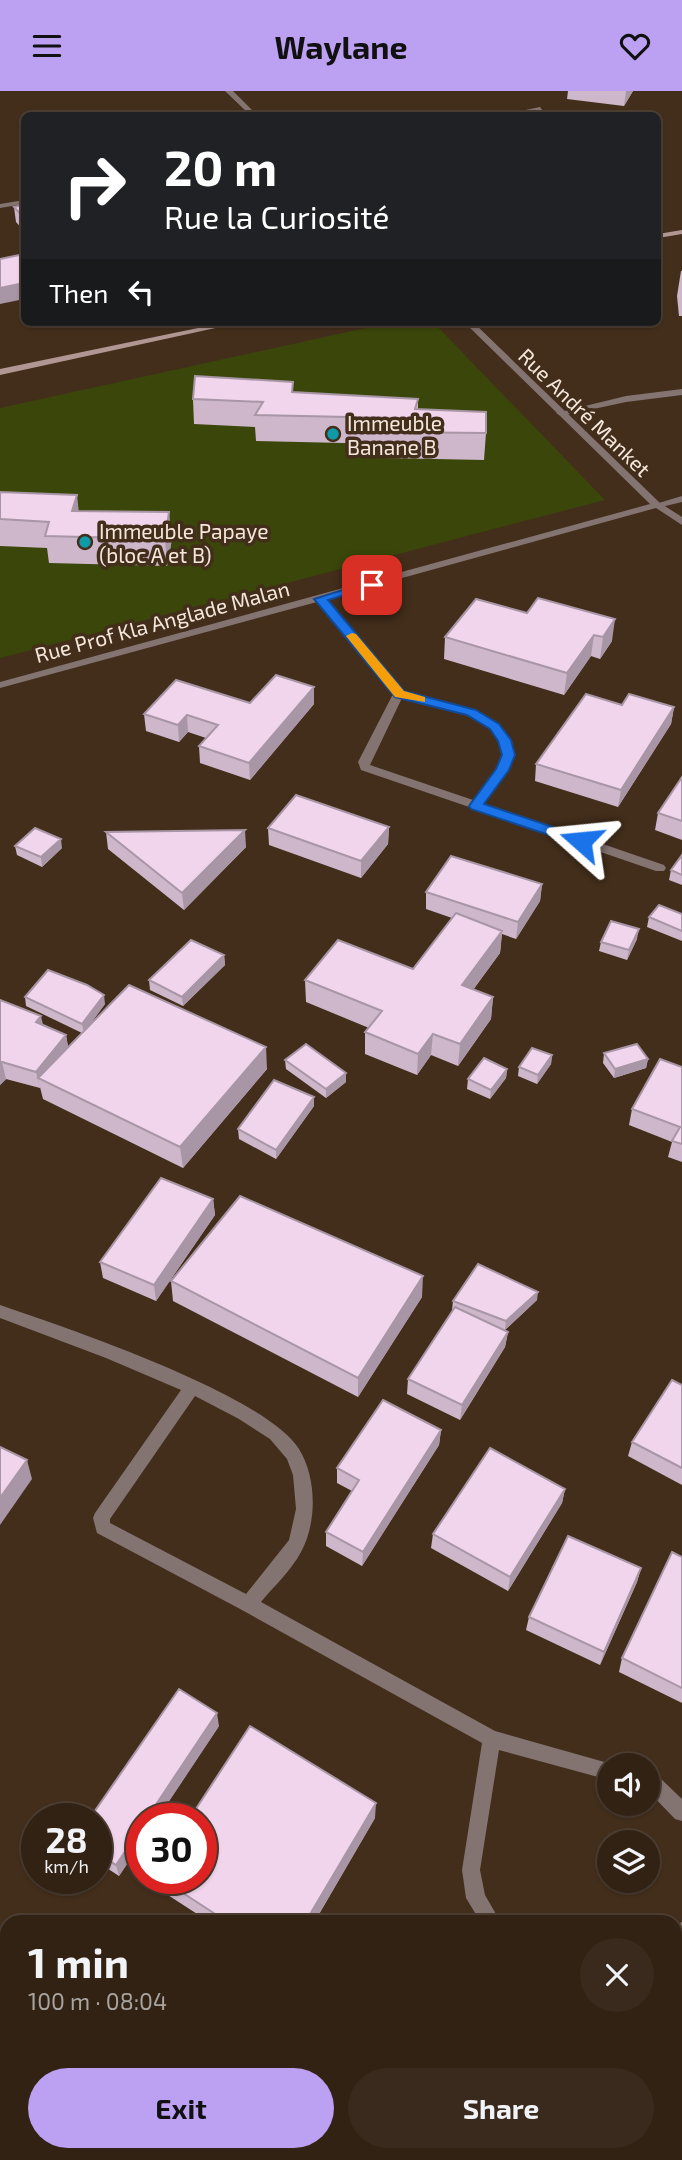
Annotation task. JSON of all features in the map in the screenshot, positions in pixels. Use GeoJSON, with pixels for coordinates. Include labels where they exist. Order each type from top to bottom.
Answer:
{"type":"FeatureCollection","features":[{"type":"Feature","properties":{"kind":"main road"},"geometry":{"type":"LineString","coordinates":[[661,236],[682,232]]}},
{"type":"Feature","properties":{"kind":"main road"},"geometry":{"type":"LineString","coordinates":[[0,372],[220,326]]}},
{"type":"Feature","properties":{"kind":"street"},"geometry":{"type":"LineString","coordinates":[[229,91],[251,112]]}},
{"type":"Feature","properties":{"kind":"street"},"geometry":{"type":"LineString","coordinates":[[523,112],[540,109]]}},
{"type":"Feature","properties":{"kind":"street"},"geometry":{"type":"LineString","coordinates":[[0,206],[21,202]]}},
{"type":"Feature","properties":{"kind":"street","name":"Rue André Manket"},"geometry":{"type":"LineString","coordinates":[[472,326],[657,505],[682,522]]}},
{"type":"Feature","properties":{"kind":"street"},"geometry":{"type":"LineString","coordinates":[[561,413],[626,399],[682,393]]}},
{"type":"Feature","properties":{"kind":"street","name":"Rue Prof Kla Anglade Malan"},"geometry":{"type":"LineString","coordinates":[[0,685],[682,499]]}},
{"type":"Feature","properties":{"kind":"street"},"geometry":{"type":"LineString","coordinates":[[320,599],[399,694],[472,713],[495,726],[505,740],[508,755],[503,770],[475,806]]}},
{"type":"Feature","properties":{"kind":"street"},"geometry":{"type":"LineString","coordinates":[[399,694],[364,762],[365,767],[660,867]]}},
{"type":"Feature","properties":{"kind":"street"},"geometry":{"type":"LineString","coordinates":[[0,1311],[193,1386],[267,1428],[293,1452],[303,1482],[304,1513],[296,1545],[248,1604]]}},
{"type":"Feature","properties":{"kind":"street"},"geometry":{"type":"LineString","coordinates":[[193,1386],[101,1518],[100,1524],[103,1528],[248,1604],[492,1739],[597,1769]]}},
{"type":"Feature","properties":{"kind":"street"},"geometry":{"type":"LineString","coordinates":[[487,1915],[476,1898],[471,1871],[492,1739]]}},
{"type":"Feature","properties":{"kind":"street"},"geometry":{"type":"LineString","coordinates":[[660,1790],[682,1812]]}},
{"type":"Feature","properties":{"kind":"green space"},"geometry":{"type":"Polygon","coordinates":[[[375,326],[437,326],[605,500],[0,658],[0,408],[375,326]]]}},
{"type":"Feature","properties":{"kind":"building"},"geometry":{"type":"Polygon","coordinates":[[[21,206],[21,215],[14,207],[21,206]]]}},
{"type":"Feature","properties":{"kind":"building"},"geometry":{"type":"Polygon","coordinates":[[[21,255],[21,284],[0,288],[0,259],[21,255]]]}},
{"type":"Feature","properties":{"kind":"building"},"geometry":{"type":"Polygon","coordinates":[[[195,376],[293,382],[292,392],[418,399],[415,409],[486,412],[486,433],[386,432],[394,418],[255,415],[263,402],[193,399],[195,376]]]}},
{"type":"Feature","properties":{"kind":"building"},"geometry":{"type":"Polygon","coordinates":[[[0,492],[77,495],[72,511],[169,512],[165,539],[45,536],[49,522],[0,519],[0,492]]]}},
{"type":"Feature","properties":{"kind":"building"},"geometry":{"type":"Polygon","coordinates":[[[538,598],[615,619],[603,637],[594,635],[567,673],[445,637],[476,599],[527,613],[538,598]]]}},
{"type":"Feature","properties":{"kind":"building"},"geometry":{"type":"Polygon","coordinates":[[[276,675],[314,687],[249,763],[199,746],[218,725],[187,715],[178,725],[144,714],[176,680],[250,703],[276,675]]]}},
{"type":"Feature","properties":{"kind":"building"},"geometry":{"type":"Polygon","coordinates":[[[586,694],[622,705],[629,694],[674,707],[621,790],[536,764],[586,694]]]}},
{"type":"Feature","properties":{"kind":"building"},"geometry":{"type":"Polygon","coordinates":[[[682,777],[682,821],[658,813],[682,777]]]}},
{"type":"Feature","properties":{"kind":"building"},"geometry":{"type":"Polygon","coordinates":[[[296,795],[389,827],[361,861],[268,828],[296,795]]]}},
{"type":"Feature","properties":{"kind":"building"},"geometry":{"type":"Polygon","coordinates":[[[35,828],[61,839],[41,857],[15,846],[35,828]]]}},
{"type":"Feature","properties":{"kind":"building"},"geometry":{"type":"Polygon","coordinates":[[[245,830],[182,893],[106,832],[245,830]]]}},
{"type":"Feature","properties":{"kind":"building"},"geometry":{"type":"Polygon","coordinates":[[[682,855],[682,875],[671,870],[682,855]]]}},
{"type":"Feature","properties":{"kind":"building"},"geometry":{"type":"Polygon","coordinates":[[[451,856],[542,884],[518,922],[426,892],[451,856]]]}},
{"type":"Feature","properties":{"kind":"building"},"geometry":{"type":"Polygon","coordinates":[[[659,905],[682,914],[682,931],[649,917],[659,905]]]}},
{"type":"Feature","properties":{"kind":"building"},"geometry":{"type":"Polygon","coordinates":[[[456,913],[502,931],[462,985],[493,997],[460,1044],[433,1034],[418,1054],[365,1032],[382,1011],[305,980],[338,940],[413,969],[456,913]]]}},
{"type":"Feature","properties":{"kind":"building"},"geometry":{"type":"Polygon","coordinates":[[[611,921],[639,929],[629,950],[601,942],[611,921]]]}},
{"type":"Feature","properties":{"kind":"building"},"geometry":{"type":"Polygon","coordinates":[[[191,940],[224,955],[182,997],[149,980],[191,940]]]}},
{"type":"Feature","properties":{"kind":"building"},"geometry":{"type":"Polygon","coordinates":[[[48,970],[87,985],[104,995],[82,1024],[25,997],[48,970]]]}},
{"type":"Feature","properties":{"kind":"building"},"geometry":{"type":"Polygon","coordinates":[[[129,985],[266,1047],[180,1147],[38,1078],[129,985]]]}},
{"type":"Feature","properties":{"kind":"building"},"geometry":{"type":"Polygon","coordinates":[[[0,1000],[41,1016],[36,1022],[66,1035],[36,1072],[2,1062],[0,1065],[0,1000]]]}},
{"type":"Feature","properties":{"kind":"building"},"geometry":{"type":"Polygon","coordinates":[[[306,1044],[346,1073],[326,1089],[285,1060],[306,1044]]]}},
{"type":"Feature","properties":{"kind":"building"},"geometry":{"type":"Polygon","coordinates":[[[637,1044],[648,1059],[615,1069],[604,1053],[637,1044]]]}},
{"type":"Feature","properties":{"kind":"building"},"geometry":{"type":"Polygon","coordinates":[[[532,1048],[552,1055],[538,1075],[519,1067],[532,1048]]]}},
{"type":"Feature","properties":{"kind":"building"},"geometry":{"type":"Polygon","coordinates":[[[484,1058],[507,1069],[491,1090],[468,1079],[484,1058]]]}},
{"type":"Feature","properties":{"kind":"building"},"geometry":{"type":"Polygon","coordinates":[[[660,1059],[682,1067],[682,1144],[672,1141],[680,1127],[632,1109],[660,1059]]]}},
{"type":"Feature","properties":{"kind":"building"},"geometry":{"type":"Polygon","coordinates":[[[274,1080],[314,1097],[276,1150],[238,1129],[274,1080]]]}},
{"type":"Feature","properties":{"kind":"building"},"geometry":{"type":"Polygon","coordinates":[[[161,1178],[213,1199],[154,1285],[100,1262],[161,1178]]]}},
{"type":"Feature","properties":{"kind":"building"},"geometry":{"type":"Polygon","coordinates":[[[240,1196],[423,1276],[358,1378],[171,1281],[240,1196]]]}},
{"type":"Feature","properties":{"kind":"building"},"geometry":{"type":"Polygon","coordinates":[[[478,1264],[538,1292],[506,1321],[453,1301],[478,1264]]]}},
{"type":"Feature","properties":{"kind":"building"},"geometry":{"type":"Polygon","coordinates":[[[455,1307],[508,1332],[462,1405],[408,1379],[455,1307]]]}},
{"type":"Feature","properties":{"kind":"building"},"geometry":{"type":"Polygon","coordinates":[[[672,1380],[682,1385],[682,1468],[632,1442],[672,1380]]]}},
{"type":"Feature","properties":{"kind":"building"},"geometry":{"type":"Polygon","coordinates":[[[383,1400],[441,1430],[363,1552],[326,1532],[359,1480],[337,1468],[383,1400]]]}},
{"type":"Feature","properties":{"kind":"building"},"geometry":{"type":"Polygon","coordinates":[[[0,1447],[27,1460],[0,1498],[0,1447]]]}},
{"type":"Feature","properties":{"kind":"building"},"geometry":{"type":"Polygon","coordinates":[[[490,1448],[565,1489],[510,1577],[433,1534],[490,1448]]]}},
{"type":"Feature","properties":{"kind":"building"},"geometry":{"type":"Polygon","coordinates":[[[568,1536],[641,1568],[604,1652],[529,1617],[568,1536]]]}},
{"type":"Feature","properties":{"kind":"building"},"geometry":{"type":"Polygon","coordinates":[[[672,1552],[682,1557],[682,1688],[622,1658],[672,1552]]]}},
{"type":"Feature","properties":{"kind":"building"},"geometry":{"type":"Polygon","coordinates":[[[179,1689],[217,1713],[157,1803],[126,1803],[126,1850],[116,1865],[112,1862],[112,1803],[100,1803],[179,1689]]]}},
{"type":"Feature","properties":{"kind":"building"},"geometry":{"type":"Polygon","coordinates":[[[250,1726],[376,1803],[310,1915],[217,1915],[185,1894],[217,1894],[217,1803],[200,1803],[250,1726]]]}},
{"type":"Feature","properties":{"kind":"slow traffic"},"geometry":{"type":"LineString","coordinates":[[352,636],[399,694],[421,700]]}},
{"type":"Feature","properties":{"kind":"place","name":"Immeuble Banane B"},"geometry":{"type":"Point","coordinates":[333,434]}},
{"type":"Feature","properties":{"kind":"place","name":"Immeuble Papaye (bloc A et B)"},"geometry":{"type":"Point","coordinates":[85,542]}},
{"type":"Feature","properties":{"kind":"route"},"geometry":{"type":"LineString","coordinates":[[372,585],[320,599],[399,694],[472,713],[495,726],[505,740],[508,755],[503,770],[475,806],[581,841]]}}]}
